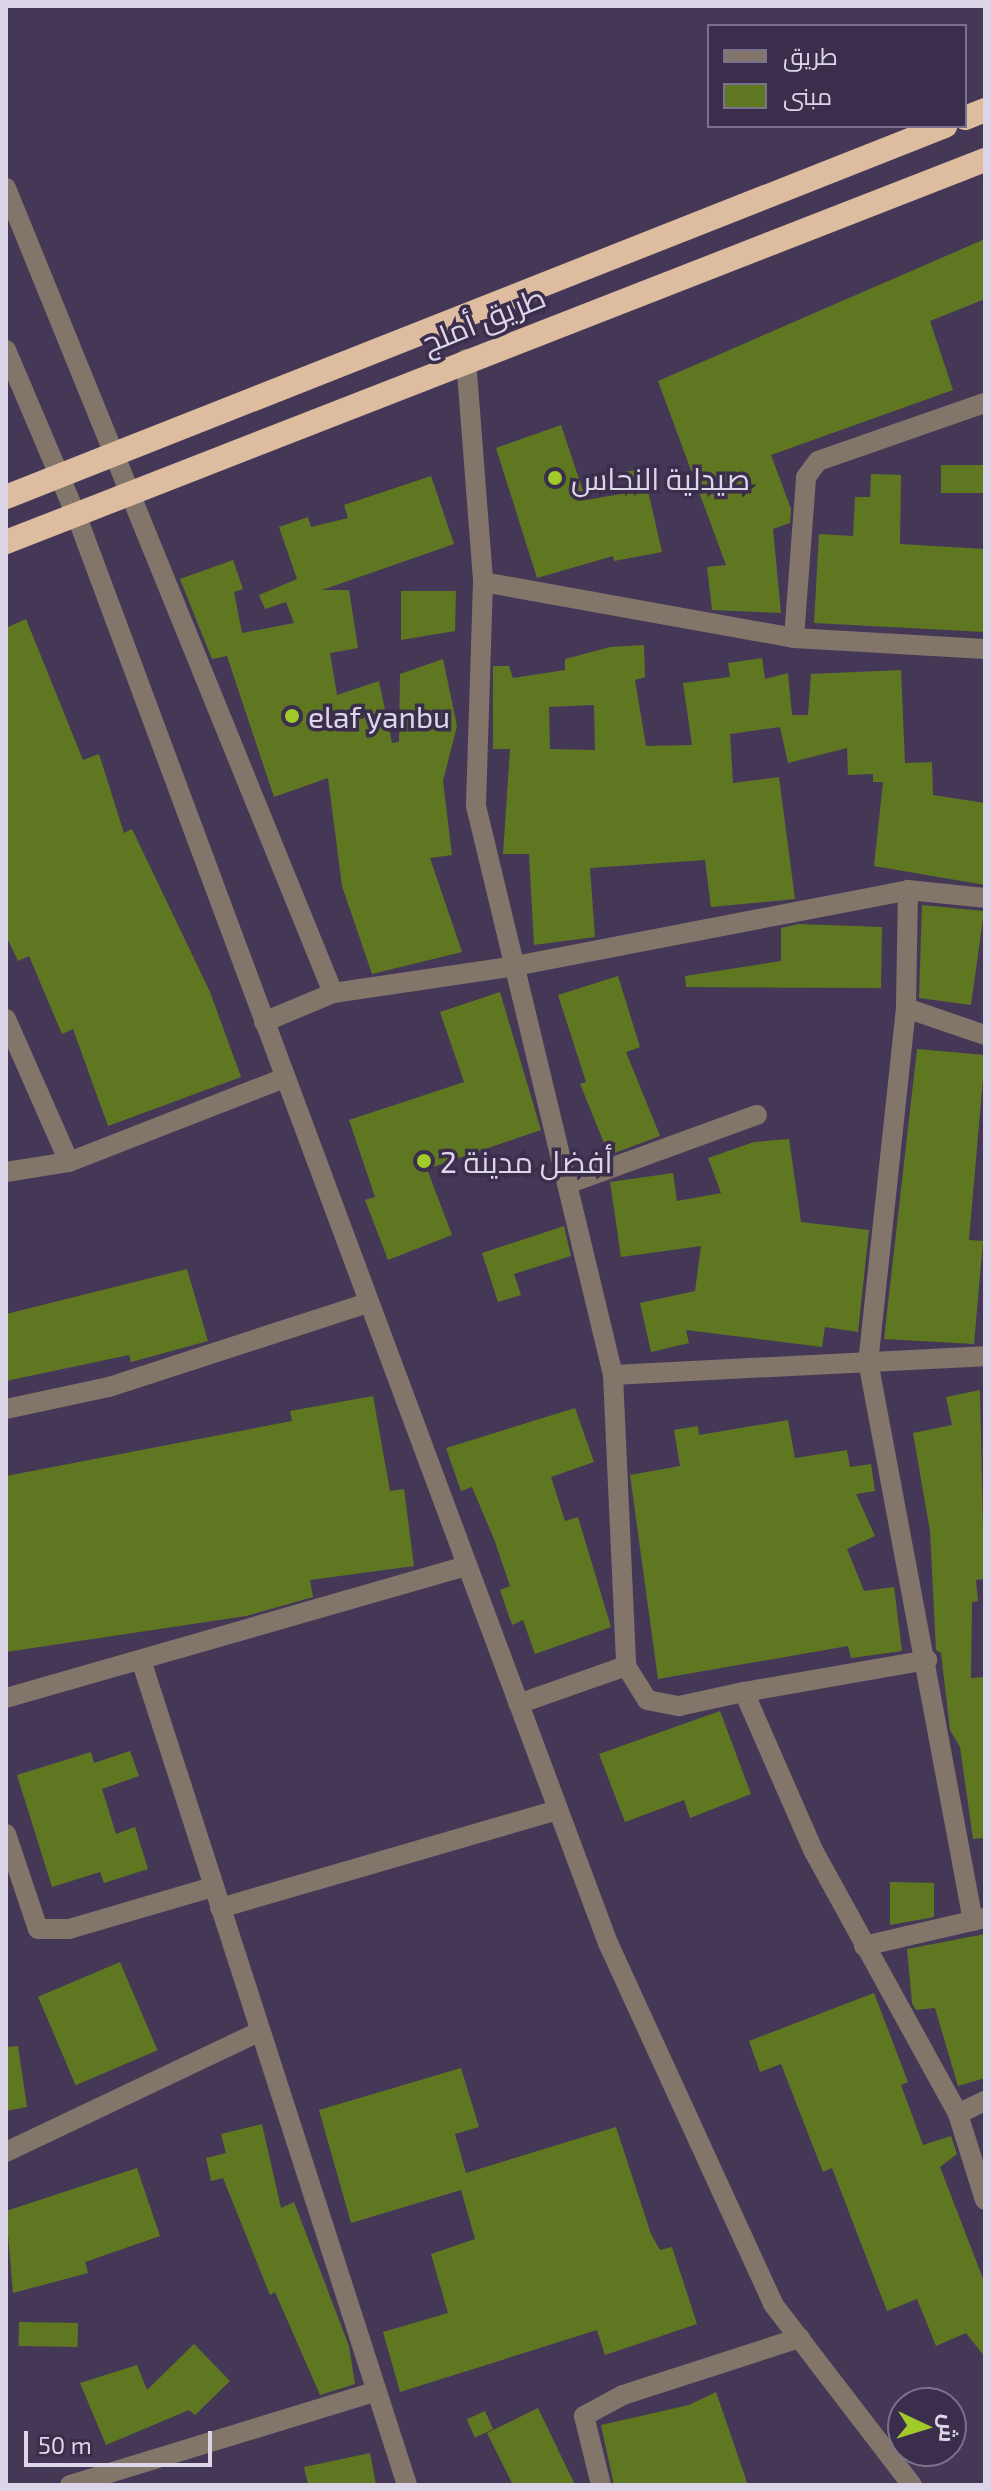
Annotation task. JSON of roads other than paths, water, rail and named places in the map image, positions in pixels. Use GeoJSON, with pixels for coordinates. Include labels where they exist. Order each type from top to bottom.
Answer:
{"type":"FeatureCollection","features":[{"type":"Feature","properties":{"kind":"highway","name":"طريق أملج"},"geometry":{"type":"LineString","coordinates":[[6,497],[940,128]]}},
{"type":"Feature","properties":{"kind":"highway","name":"طريق أملج"},"geometry":{"type":"LineString","coordinates":[[6,542],[134,496],[466,359],[985,160]]}},
{"type":"Feature","properties":{"kind":"street"},"geometry":{"type":"LineString","coordinates":[[6,188],[134,496],[333,993]]}},
{"type":"Feature","properties":{"kind":"street"},"geometry":{"type":"LineString","coordinates":[[6,350],[77,517],[614,1958],[773,2304],[912,2485]]}},
{"type":"Feature","properties":{"kind":"street"},"geometry":{"type":"LineString","coordinates":[[466,359],[483,582],[476,806],[613,1375],[626,1666],[647,1700],[679,1706],[927,1660]]}},
{"type":"Feature","properties":{"kind":"street"},"geometry":{"type":"LineString","coordinates":[[794,638],[806,477],[818,461],[985,403]]}},
{"type":"Feature","properties":{"kind":"street"},"geometry":{"type":"LineString","coordinates":[[483,582],[794,638],[985,649]]}},
{"type":"Feature","properties":{"kind":"street"},"geometry":{"type":"LineString","coordinates":[[264,1022],[333,993],[515,966],[908,890],[985,898]]}},
{"type":"Feature","properties":{"kind":"street"},"geometry":{"type":"LineString","coordinates":[[864,1946],[979,1920],[868,1361],[906,1008],[908,890]]}},
{"type":"Feature","properties":{"kind":"street"},"geometry":{"type":"LineString","coordinates":[[906,1008],[985,1035]]}},
{"type":"Feature","properties":{"kind":"street"},"geometry":{"type":"LineString","coordinates":[[6,1019],[69,1162]]}},
{"type":"Feature","properties":{"kind":"street"},"geometry":{"type":"LineString","coordinates":[[6,1172],[69,1162],[284,1078]]}},
{"type":"Feature","properties":{"kind":"street"},"geometry":{"type":"LineString","coordinates":[[567,1184],[757,1115]]}},
{"type":"Feature","properties":{"kind":"street"},"geometry":{"type":"LineString","coordinates":[[6,1409],[109,1387],[368,1303]]}},
{"type":"Feature","properties":{"kind":"street"},"geometry":{"type":"LineString","coordinates":[[613,1375],[985,1356]]}},
{"type":"Feature","properties":{"kind":"street"},"geometry":{"type":"LineString","coordinates":[[6,1698],[142,1663],[467,1566]]}},
{"type":"Feature","properties":{"kind":"street"},"geometry":{"type":"LineString","coordinates":[[142,1663],[257,2033],[407,2485]]}},
{"type":"Feature","properties":{"kind":"street"},"geometry":{"type":"LineString","coordinates":[[518,1704],[626,1666]]}},
{"type":"Feature","properties":{"kind":"street"},"geometry":{"type":"LineString","coordinates":[[744,1692],[864,1946],[958,2114],[985,2200]]}},
{"type":"Feature","properties":{"kind":"street"},"geometry":{"type":"LineString","coordinates":[[220,1908],[558,1810]]}},
{"type":"Feature","properties":{"kind":"street"},"geometry":{"type":"LineString","coordinates":[[6,1834],[38,1929],[69,1929],[213,1887]]}},
{"type":"Feature","properties":{"kind":"street"},"geometry":{"type":"LineString","coordinates":[[6,2152],[257,2033]]}},
{"type":"Feature","properties":{"kind":"street"},"geometry":{"type":"LineString","coordinates":[[958,2114],[985,2101]]}},
{"type":"Feature","properties":{"kind":"street"},"geometry":{"type":"LineString","coordinates":[[601,2485],[584,2416],[623,2395],[800,2338]]}},
{"type":"Feature","properties":{"kind":"street"},"geometry":{"type":"LineString","coordinates":[[70,2485],[374,2392]]}},
{"type":"Feature","properties":{"kind":"place","name":"صيدلية النحاس"},"geometry":{"type":"Point","coordinates":[555,478]}},
{"type":"Feature","properties":{"kind":"place","name":"elaf yanbu"},"geometry":{"type":"Point","coordinates":[292,716]}},
{"type":"Feature","properties":{"kind":"place","name":"2 أفضل مدينة"},"geometry":{"type":"Point","coordinates":[424,1161]}}]}
